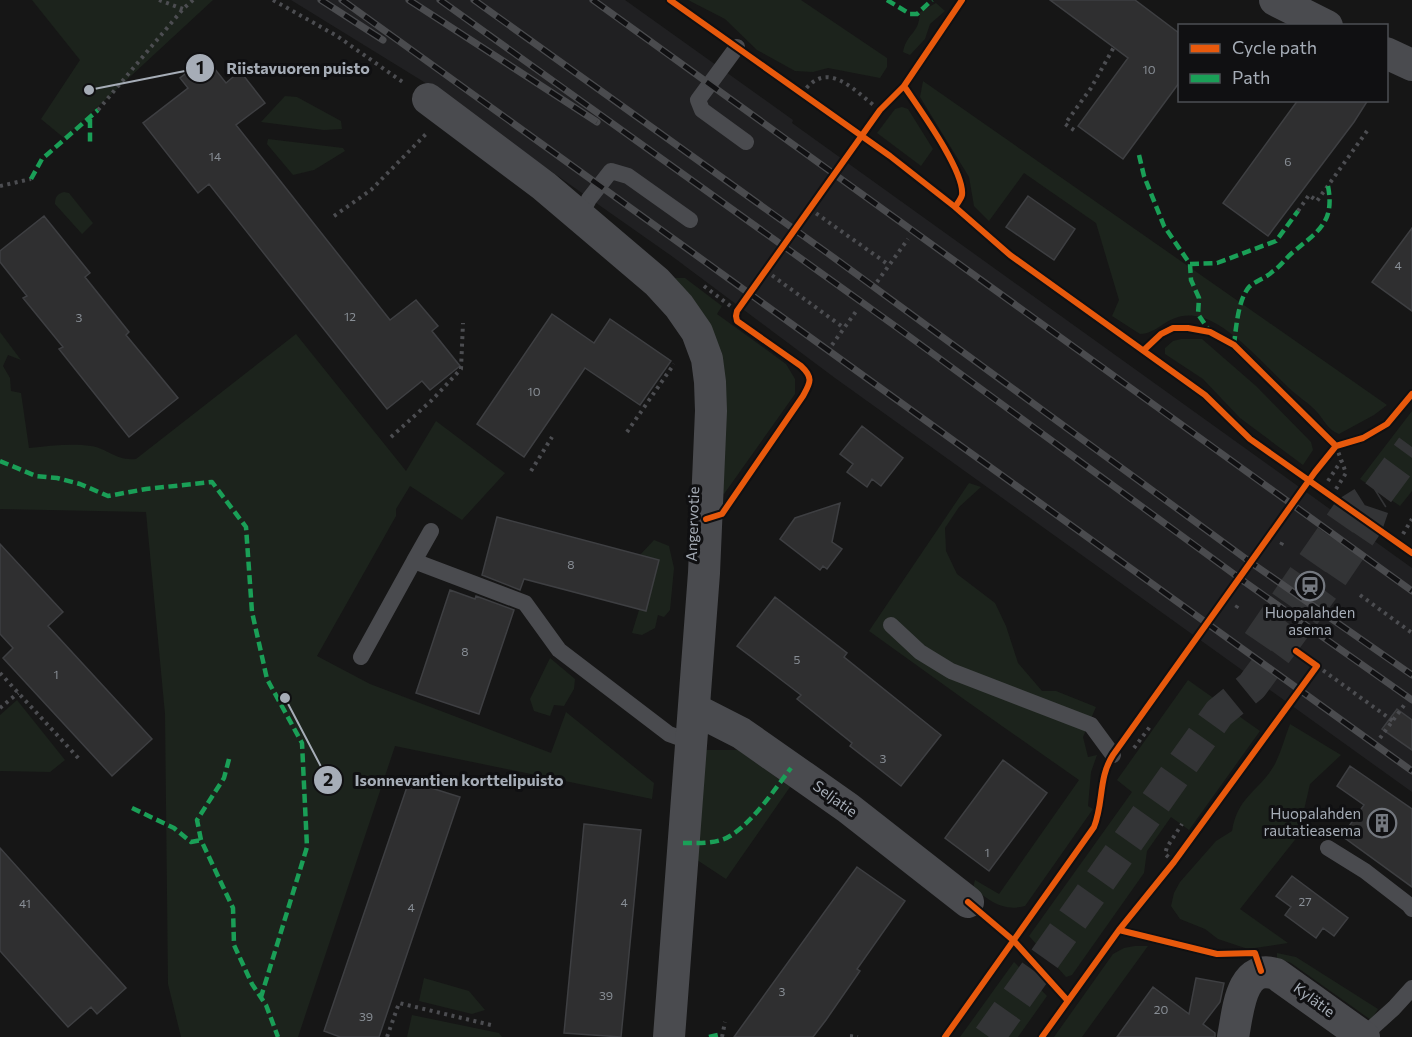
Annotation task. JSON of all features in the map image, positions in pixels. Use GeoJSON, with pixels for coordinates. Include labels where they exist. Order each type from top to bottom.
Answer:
{"type":"FeatureCollection","features":[{"type":"Feature","properties":{"kind":"street"},"geometry":{"type":"LineString","coordinates":[[1275,0],[1323,24]]}},
{"type":"Feature","properties":{"kind":"street"},"geometry":{"type":"LineString","coordinates":[[1388,54],[1412,65]]}},
{"type":"Feature","properties":{"kind":"street","name":"Angervotie"},"geometry":{"type":"LineString","coordinates":[[428,99],[536,180],[657,282],[679,306],[697,332],[707,359],[711,411],[704,573],[669,1037]]}},
{"type":"Feature","properties":{"kind":"street","name":"Seljatie"},"geometry":{"type":"LineString","coordinates":[[694,709],[741,732],[848,808],[968,902]]}},
{"type":"Feature","properties":{"kind":"street","name":"Kylätie"},"geometry":{"type":"LineString","coordinates":[[1233,1037],[1245,987],[1250,979],[1261,971],[1276,974],[1364,1037]]}},
{"type":"Feature","properties":{"kind":"lane"},"geometry":{"type":"LineString","coordinates":[[737,47],[698,100],[702,110],[746,142]]}},
{"type":"Feature","properties":{"kind":"lane"},"geometry":{"type":"LineString","coordinates":[[580,216],[589,199],[611,171],[628,176],[690,220]]}},
{"type":"Feature","properties":{"kind":"lane"},"geometry":{"type":"LineString","coordinates":[[361,657],[431,531]]}},
{"type":"Feature","properties":{"kind":"lane"},"geometry":{"type":"LineString","coordinates":[[414,561],[525,603],[559,650],[669,735],[691,742]]}},
{"type":"Feature","properties":{"kind":"lane"},"geometry":{"type":"LineString","coordinates":[[891,625],[920,652],[951,671],[1091,725],[1113,755]]}},
{"type":"Feature","properties":{"kind":"lane"},"geometry":{"type":"LineString","coordinates":[[1328,848],[1365,871],[1412,909]]}},
{"type":"Feature","properties":{"kind":"lane"},"geometry":{"type":"LineString","coordinates":[[1364,1037],[1412,988]]}},
{"type":"Feature","properties":{"kind":"path"},"geometry":{"type":"LineString","coordinates":[[159,0],[183,9]]}},
{"type":"Feature","properties":{"kind":"path"},"geometry":{"type":"LineString","coordinates":[[99,110],[193,0]]}},
{"type":"Feature","properties":{"kind":"path"},"geometry":{"type":"LineString","coordinates":[[273,0],[337,36],[428,99]]}},
{"type":"Feature","properties":{"kind":"path"},"geometry":{"type":"LineString","coordinates":[[1074,130],[1065,124],[1091,88],[1114,47]]}},
{"type":"Feature","properties":{"kind":"path"},"geometry":{"type":"LineString","coordinates":[[802,94],[815,79],[828,76],[839,79],[880,110]]}},
{"type":"Feature","properties":{"kind":"path"},"geometry":{"type":"LineString","coordinates":[[793,87],[811,101]]}},
{"type":"Feature","properties":{"kind":"path"},"geometry":{"type":"LineString","coordinates":[[875,118],[886,104]]}},
{"type":"Feature","properties":{"kind":"path"},"geometry":{"type":"LineString","coordinates":[[1298,211],[1309,195],[1317,201],[1367,131]]}},
{"type":"Feature","properties":{"kind":"path"},"geometry":{"type":"LineString","coordinates":[[334,216],[370,190],[420,141]]}},
{"type":"Feature","properties":{"kind":"path"},"geometry":{"type":"LineString","coordinates":[[0,186],[31,179]]}},
{"type":"Feature","properties":{"kind":"path"},"geometry":{"type":"LineString","coordinates":[[804,218],[816,201]]}},
{"type":"Feature","properties":{"kind":"path"},"geometry":{"type":"LineString","coordinates":[[810,209],[889,265]]}},
{"type":"Feature","properties":{"kind":"path"},"geometry":{"type":"LineString","coordinates":[[878,282],[908,239]]}},
{"type":"Feature","properties":{"kind":"path"},"geometry":{"type":"LineString","coordinates":[[759,280],[772,262]]}},
{"type":"Feature","properties":{"kind":"path"},"geometry":{"type":"LineString","coordinates":[[766,271],[844,328]]}},
{"type":"Feature","properties":{"kind":"path"},"geometry":{"type":"LineString","coordinates":[[723,300],[737,312]]}},
{"type":"Feature","properties":{"kind":"path"},"geometry":{"type":"LineString","coordinates":[[832,345],[856,310]]}},
{"type":"Feature","properties":{"kind":"path"},"geometry":{"type":"LineString","coordinates":[[391,437],[432,400],[461,369],[463,323]]}},
{"type":"Feature","properties":{"kind":"path"},"geometry":{"type":"LineString","coordinates":[[627,432],[674,364]]}},
{"type":"Feature","properties":{"kind":"path"},"geometry":{"type":"LineString","coordinates":[[531,471],[552,437]]}},
{"type":"Feature","properties":{"kind":"path"},"geometry":{"type":"LineString","coordinates":[[1329,439],[1336,447],[1346,473],[1336,489]]}},
{"type":"Feature","properties":{"kind":"path"},"geometry":{"type":"LineString","coordinates":[[1329,455],[1336,447],[1345,444]]}},
{"type":"Feature","properties":{"kind":"path"},"geometry":{"type":"LineString","coordinates":[[1328,481],[1341,461]]}},
{"type":"Feature","properties":{"kind":"path"},"geometry":{"type":"LineString","coordinates":[[1403,534],[1412,519]]}},
{"type":"Feature","properties":{"kind":"path"},"geometry":{"type":"LineString","coordinates":[[1360,596],[1412,633]]}},
{"type":"Feature","properties":{"kind":"path"},"geometry":{"type":"LineString","coordinates":[[1317,666],[1393,721]]}},
{"type":"Feature","properties":{"kind":"path"},"geometry":{"type":"LineString","coordinates":[[0,673],[81,761]]}},
{"type":"Feature","properties":{"kind":"path"},"geometry":{"type":"LineString","coordinates":[[0,708],[18,693]]}},
{"type":"Feature","properties":{"kind":"path"},"geometry":{"type":"LineString","coordinates":[[1380,738],[1405,704]]}},
{"type":"Feature","properties":{"kind":"path"},"geometry":{"type":"LineString","coordinates":[[1113,939],[1174,862],[1281,715]]}},
{"type":"Feature","properties":{"kind":"path"},"geometry":{"type":"LineString","coordinates":[[1131,753],[1152,724]]}},
{"type":"Feature","properties":{"kind":"path"},"geometry":{"type":"LineString","coordinates":[[1174,862],[1165,854],[1182,824]]}},
{"type":"Feature","properties":{"kind":"path"},"geometry":{"type":"LineString","coordinates":[[1119,930],[1128,932]]}},
{"type":"Feature","properties":{"kind":"path"},"geometry":{"type":"LineString","coordinates":[[387,1037],[399,1003],[495,1026]]}},
{"type":"Feature","properties":{"kind":"path"},"geometry":{"type":"LineString","coordinates":[[722,1037],[725,1022]]}},
{"type":"Feature","properties":{"kind":"path"},"geometry":{"type":"LineString","coordinates":[[850,1036],[858,1037]]}},
{"type":"Feature","properties":{"kind":"shaded area"},"geometry":{"type":"Polygon","coordinates":[[[32,0],[213,0],[64,138],[41,119],[80,60],[32,0]]]}},
{"type":"Feature","properties":{"kind":"shaded area"},"geometry":{"type":"Polygon","coordinates":[[[291,0],[625,0],[793,120],[792,123],[1412,568],[1412,792],[835,378],[673,257],[424,82],[291,0]]]}},
{"type":"Feature","properties":{"kind":"shaded area"},"geometry":{"type":"Polygon","coordinates":[[[688,0],[801,0],[887,58],[887,67],[880,78],[828,68],[813,72],[795,71],[757,50],[725,19],[688,0]]]}},
{"type":"Feature","properties":{"kind":"shaded area"},"geometry":{"type":"Polygon","coordinates":[[[936,3],[945,11],[930,24],[925,39],[910,55],[903,52],[917,25],[920,12],[936,3]]]}},
{"type":"Feature","properties":{"kind":"shaded area"},"geometry":{"type":"Polygon","coordinates":[[[923,81],[1387,405],[1374,415],[1339,434],[1245,345],[1207,319],[1195,316],[1178,317],[1153,331],[1140,334],[1112,316],[1119,300],[1096,223],[1024,173],[989,221],[974,206],[969,177],[920,97],[923,81]]]}},
{"type":"Feature","properties":{"kind":"shaded area"},"geometry":{"type":"Polygon","coordinates":[[[285,96],[297,97],[341,121],[342,129],[324,130],[261,122],[285,96]]]}},
{"type":"Feature","properties":{"kind":"shaded area"},"geometry":{"type":"Polygon","coordinates":[[[902,107],[908,109],[933,149],[921,166],[877,133],[895,109],[902,107]]]}},
{"type":"Feature","properties":{"kind":"shaded area"},"geometry":{"type":"Polygon","coordinates":[[[268,139],[343,148],[345,151],[314,170],[293,175],[267,144],[268,139]]]}},
{"type":"Feature","properties":{"kind":"shaded area"},"geometry":{"type":"Polygon","coordinates":[[[64,192],[69,193],[93,223],[82,234],[55,204],[57,196],[64,192]]]}},
{"type":"Feature","properties":{"kind":"shaded area"},"geometry":{"type":"Polygon","coordinates":[[[673,278],[685,278],[722,306],[717,314],[786,364],[795,379],[795,394],[724,494],[717,490],[725,437],[673,278]]]}},
{"type":"Feature","properties":{"kind":"shaded area"},"geometry":{"type":"Polygon","coordinates":[[[0,332],[21,360],[8,355],[3,366],[10,378],[11,391],[21,393],[29,448],[84,445],[118,457],[136,459],[296,334],[406,471],[436,421],[505,473],[462,520],[410,486],[396,509],[396,516],[317,656],[370,684],[551,753],[566,712],[654,783],[652,799],[395,746],[298,1037],[181,1037],[168,984],[165,714],[146,512],[0,509],[0,332]]]}},
{"type":"Feature","properties":{"kind":"shaded area"},"geometry":{"type":"Polygon","coordinates":[[[1202,339],[1256,386],[1311,442],[1313,450],[1303,465],[1240,418],[1203,379],[1165,354],[1165,348],[1173,341],[1202,339]]]}},
{"type":"Feature","properties":{"kind":"shaded area"},"geometry":{"type":"Polygon","coordinates":[[[1412,411],[1412,491],[1400,506],[1360,479],[1412,411]]]}},
{"type":"Feature","properties":{"kind":"shaded area"},"geometry":{"type":"Polygon","coordinates":[[[969,483],[981,487],[959,507],[945,528],[946,551],[957,574],[995,603],[1006,626],[1018,663],[1042,691],[1056,691],[1096,707],[1083,737],[1088,757],[1097,755],[1091,772],[1088,806],[1093,809],[1025,906],[1010,908],[997,904],[973,888],[975,880],[999,894],[1079,780],[869,631],[969,483]]]}},
{"type":"Feature","properties":{"kind":"shaded area"},"geometry":{"type":"Polygon","coordinates":[[[654,540],[669,546],[674,568],[670,610],[664,617],[658,615],[655,628],[642,635],[632,633],[639,610],[646,611],[659,561],[640,555],[654,540]]]}},
{"type":"Feature","properties":{"kind":"shaded area"},"geometry":{"type":"Polygon","coordinates":[[[550,658],[575,679],[574,689],[564,706],[554,705],[550,716],[534,711],[530,699],[550,658]]]}},
{"type":"Feature","properties":{"kind":"shaded area"},"geometry":{"type":"Polygon","coordinates":[[[1188,680],[1260,731],[1189,830],[1171,817],[1147,851],[1144,873],[1072,975],[1066,977],[1029,936],[1132,792],[1117,780],[1188,680]]]}},
{"type":"Feature","properties":{"kind":"shaded area"},"geometry":{"type":"Polygon","coordinates":[[[17,700],[65,760],[50,772],[0,771],[0,715],[17,700]]]}},
{"type":"Feature","properties":{"kind":"shaded area"},"geometry":{"type":"Polygon","coordinates":[[[1290,724],[1341,755],[1310,784],[1298,836],[1240,909],[1288,943],[1248,949],[1218,939],[1205,929],[1180,919],[1171,906],[1180,882],[1216,841],[1232,831],[1244,801],[1275,764],[1290,724]]]}},
{"type":"Feature","properties":{"kind":"shaded area"},"geometry":{"type":"Polygon","coordinates":[[[705,750],[738,750],[790,787],[726,879],[697,860],[705,750]]]}},
{"type":"Feature","properties":{"kind":"shaded area"},"geometry":{"type":"Polygon","coordinates":[[[1148,946],[1082,1037],[1054,1037],[1113,954],[1124,948],[1148,946]]]}},
{"type":"Feature","properties":{"kind":"shaded area"},"geometry":{"type":"Polygon","coordinates":[[[1277,953],[1296,957],[1378,1009],[1371,1020],[1291,963],[1277,958],[1277,953]]]}},
{"type":"Feature","properties":{"kind":"shaded area"},"geometry":{"type":"Polygon","coordinates":[[[1014,962],[1047,996],[1018,1037],[960,1037],[1014,962]]]}},
{"type":"Feature","properties":{"kind":"shaded area"},"geometry":{"type":"Polygon","coordinates":[[[424,978],[469,991],[485,1010],[472,1014],[419,1001],[424,978]]]}},
{"type":"Feature","properties":{"kind":"shaded area"},"geometry":{"type":"Polygon","coordinates":[[[412,1015],[499,1033],[502,1037],[407,1037],[412,1015]]]}},
{"type":"Feature","properties":{"kind":"building"},"geometry":{"type":"Polygon","coordinates":[[[1050,0],[1135,0],[1178,32],[1178,84],[1123,159],[1078,126],[1128,58],[1050,0]]]}},
{"type":"Feature","properties":{"kind":"building"},"geometry":{"type":"Polygon","coordinates":[[[206,58],[226,83],[240,71],[265,103],[236,125],[390,320],[416,300],[438,326],[432,331],[460,366],[430,390],[422,381],[387,409],[209,184],[198,193],[143,123],[188,88],[180,78],[206,58]]]}},
{"type":"Feature","properties":{"kind":"building"},"geometry":{"type":"Polygon","coordinates":[[[1297,102],[1367,102],[1268,236],[1223,203],[1297,102]]]}},
{"type":"Feature","properties":{"kind":"building"},"geometry":{"type":"Polygon","coordinates":[[[1028,196],[1075,229],[1054,260],[1006,227],[1028,196]]]}},
{"type":"Feature","properties":{"kind":"building"},"geometry":{"type":"Polygon","coordinates":[[[44,216],[90,273],[85,277],[129,332],[126,335],[178,398],[129,437],[59,349],[63,347],[23,298],[27,296],[0,262],[0,251],[44,216]]]}},
{"type":"Feature","properties":{"kind":"building"},"geometry":{"type":"Polygon","coordinates":[[[1412,228],[1412,311],[1372,282],[1412,228]]]}},
{"type":"Feature","properties":{"kind":"building"},"geometry":{"type":"Polygon","coordinates":[[[552,314],[594,343],[610,319],[671,361],[640,405],[585,368],[524,457],[477,424],[552,314]]]}},
{"type":"Feature","properties":{"kind":"building"},"geometry":{"type":"Polygon","coordinates":[[[862,426],[903,458],[881,486],[872,479],[867,487],[847,472],[853,464],[840,454],[862,426]]]}},
{"type":"Feature","properties":{"kind":"building"},"geometry":{"type":"Polygon","coordinates":[[[840,503],[832,542],[842,549],[827,569],[823,566],[820,570],[780,539],[795,518],[840,503]]]}},
{"type":"Feature","properties":{"kind":"building"},"geometry":{"type":"Polygon","coordinates":[[[497,517],[659,560],[646,611],[524,579],[520,590],[482,575],[497,517]]]}},
{"type":"Feature","properties":{"kind":"building"},"geometry":{"type":"Polygon","coordinates":[[[0,544],[63,612],[48,626],[152,739],[112,776],[3,658],[13,648],[0,634],[0,544]]]}},
{"type":"Feature","properties":{"kind":"building"},"geometry":{"type":"Polygon","coordinates":[[[450,590],[475,599],[476,596],[514,610],[479,714],[416,693],[450,590]]]}},
{"type":"Feature","properties":{"kind":"building"},"geometry":{"type":"Polygon","coordinates":[[[775,597],[847,653],[844,657],[941,735],[901,786],[850,746],[852,743],[797,699],[801,695],[737,646],[775,597]]]}},
{"type":"Feature","properties":{"kind":"building"},"geometry":{"type":"Polygon","coordinates":[[[1397,709],[1412,720],[1412,750],[1382,729],[1397,709]]]}},
{"type":"Feature","properties":{"kind":"building"},"geometry":{"type":"Polygon","coordinates":[[[1003,760],[1047,793],[989,871],[945,838],[1003,760]]]}},
{"type":"Feature","properties":{"kind":"building","name":"Huopalahden rautatieasema"},"geometry":{"type":"Polygon","coordinates":[[[1350,766],[1412,809],[1412,887],[1342,836],[1364,805],[1337,786],[1350,766]]]}},
{"type":"Feature","properties":{"kind":"building"},"geometry":{"type":"Polygon","coordinates":[[[409,781],[460,797],[379,1037],[340,1037],[324,1031],[409,781]]]}},
{"type":"Feature","properties":{"kind":"building"},"geometry":{"type":"Polygon","coordinates":[[[584,824],[641,830],[621,1037],[564,1033],[584,824]]]}},
{"type":"Feature","properties":{"kind":"building"},"geometry":{"type":"Polygon","coordinates":[[[0,848],[126,988],[97,1014],[91,1007],[68,1027],[0,951],[0,848]]]}},
{"type":"Feature","properties":{"kind":"building"},"geometry":{"type":"Polygon","coordinates":[[[857,867],[905,901],[857,969],[860,971],[826,1020],[813,1037],[734,1037],[857,867]]]}},
{"type":"Feature","properties":{"kind":"building"},"geometry":{"type":"Polygon","coordinates":[[[1292,876],[1348,918],[1334,936],[1323,928],[1316,938],[1285,915],[1291,907],[1276,896],[1292,876]]]}},
{"type":"Feature","properties":{"kind":"building"},"geometry":{"type":"Polygon","coordinates":[[[1196,978],[1224,983],[1220,1002],[1203,1024],[1215,1033],[1215,1037],[1117,1037],[1153,987],[1189,1014],[1196,978]]]}},
{"type":"Feature","properties":{"kind":"tunnel"},"geometry":{"type":"LineString","coordinates":[[989,1037],[1219,713],[1252,686],[1327,584],[1367,525],[1378,493],[1412,447]]}},
{"type":"Feature","properties":{"kind":"tunnel"},"geometry":{"type":"LineString","coordinates":[[1258,642],[1348,512],[1378,493]]}},
{"type":"Feature","properties":{"kind":"railway"},"geometry":{"type":"LineString","coordinates":[[321,0],[383,40]]}},
{"type":"Feature","properties":{"kind":"railway"},"geometry":{"type":"LineString","coordinates":[[342,0],[1412,771]]}},
{"type":"Feature","properties":{"kind":"railway"},"geometry":{"type":"LineString","coordinates":[[409,0],[597,122]]}},
{"type":"Feature","properties":{"kind":"railway"},"geometry":{"type":"LineString","coordinates":[[440,0],[895,326],[1242,580],[1412,700]]}},
{"type":"Feature","properties":{"kind":"railway"},"geometry":{"type":"LineString","coordinates":[[474,0],[826,252],[1253,564],[1412,675]]}},
{"type":"Feature","properties":{"kind":"railway"},"geometry":{"type":"LineString","coordinates":[[593,0],[1412,591]]}},
{"type":"Feature","properties":{"kind":"marked path"},"geometry":{"type":"LineString","coordinates":[[887,0],[910,14],[917,14],[932,0]]}},
{"type":"Feature","properties":{"kind":"marked path"},"geometry":{"type":"LineString","coordinates":[[31,179],[42,159],[98,110]]}},
{"type":"Feature","properties":{"kind":"marked path"},"geometry":{"type":"LineString","coordinates":[[90,119],[90,146]]}},
{"type":"Feature","properties":{"kind":"marked path"},"geometry":{"type":"LineString","coordinates":[[1139,155],[1144,176],[1164,226],[1190,264],[1191,280],[1199,298],[1198,314],[1210,332]]}},
{"type":"Feature","properties":{"kind":"marked path"},"geometry":{"type":"LineString","coordinates":[[1234,345],[1238,314],[1245,293],[1251,285],[1278,268],[1317,232],[1327,218],[1330,199],[1328,186]]}},
{"type":"Feature","properties":{"kind":"marked path"},"geometry":{"type":"LineString","coordinates":[[1190,264],[1217,263],[1276,241],[1298,211]]}},
{"type":"Feature","properties":{"kind":"marked path"},"geometry":{"type":"LineString","coordinates":[[0,461],[36,476],[80,484],[108,496],[146,489],[212,482],[246,527],[252,612],[267,679],[302,743],[307,847],[261,997]]}},
{"type":"Feature","properties":{"kind":"marked path"},"geometry":{"type":"LineString","coordinates":[[229,759],[224,778],[197,820],[201,840],[233,908],[234,945],[252,984],[266,1005],[278,1037]]}},
{"type":"Feature","properties":{"kind":"marked path"},"geometry":{"type":"LineString","coordinates":[[683,843],[714,842],[725,839],[739,830],[771,795],[791,768]]}},
{"type":"Feature","properties":{"kind":"marked path"},"geometry":{"type":"LineString","coordinates":[[132,808],[174,828],[191,842],[201,840]]}},
{"type":"Feature","properties":{"kind":"marked path"},"geometry":{"type":"LineString","coordinates":[[709,1037],[722,1034]]}},
{"type":"Feature","properties":{"kind":"cycle path"},"geometry":{"type":"LineString","coordinates":[[670,0],[890,156],[955,207],[1010,255],[1205,395],[1250,439],[1412,553]]}},
{"type":"Feature","properties":{"kind":"cycle path"},"geometry":{"type":"LineString","coordinates":[[706,519],[722,514],[803,396],[810,381],[808,374],[801,366],[737,321],[737,311],[880,110],[904,86],[962,0]]}},
{"type":"Feature","properties":{"kind":"cycle path"},"geometry":{"type":"LineString","coordinates":[[904,86],[939,139],[956,171],[962,195],[955,207]]}},
{"type":"Feature","properties":{"kind":"cycle path"},"geometry":{"type":"LineString","coordinates":[[1144,350],[1161,334],[1173,328],[1210,332],[1234,345],[1336,446]]}},
{"type":"Feature","properties":{"kind":"cycle path"},"geometry":{"type":"LineString","coordinates":[[945,1037],[1094,827],[1105,772],[1113,755],[1315,472],[1336,446],[1363,438],[1387,424],[1412,394]]}},
{"type":"Feature","properties":{"kind":"cycle path"},"geometry":{"type":"LineString","coordinates":[[1042,1037],[1119,930],[1174,862],[1317,666],[1296,651]]}},
{"type":"Feature","properties":{"kind":"cycle path"},"geometry":{"type":"LineString","coordinates":[[968,902],[1014,941],[1068,1001]]}},
{"type":"Feature","properties":{"kind":"cycle path"},"geometry":{"type":"LineString","coordinates":[[1119,930],[1217,954],[1255,953],[1261,971]]}},
{"type":"Feature","properties":{"kind":"place","name":"Riistavuoren puisto"},"geometry":{"type":"Point","coordinates":[89,90]}},
{"type":"Feature","properties":{"kind":"place","name":"Huopalahden asema"},"geometry":{"type":"Point","coordinates":[1310,586]}},
{"type":"Feature","properties":{"kind":"place","name":"Isonnevantien korttelipuisto"},"geometry":{"type":"Point","coordinates":[285,698]}},
{"type":"Feature","properties":{"kind":"place","name":"Huopalahden rautatieasema"},"geometry":{"type":"Point","coordinates":[1382,823]}}]}
